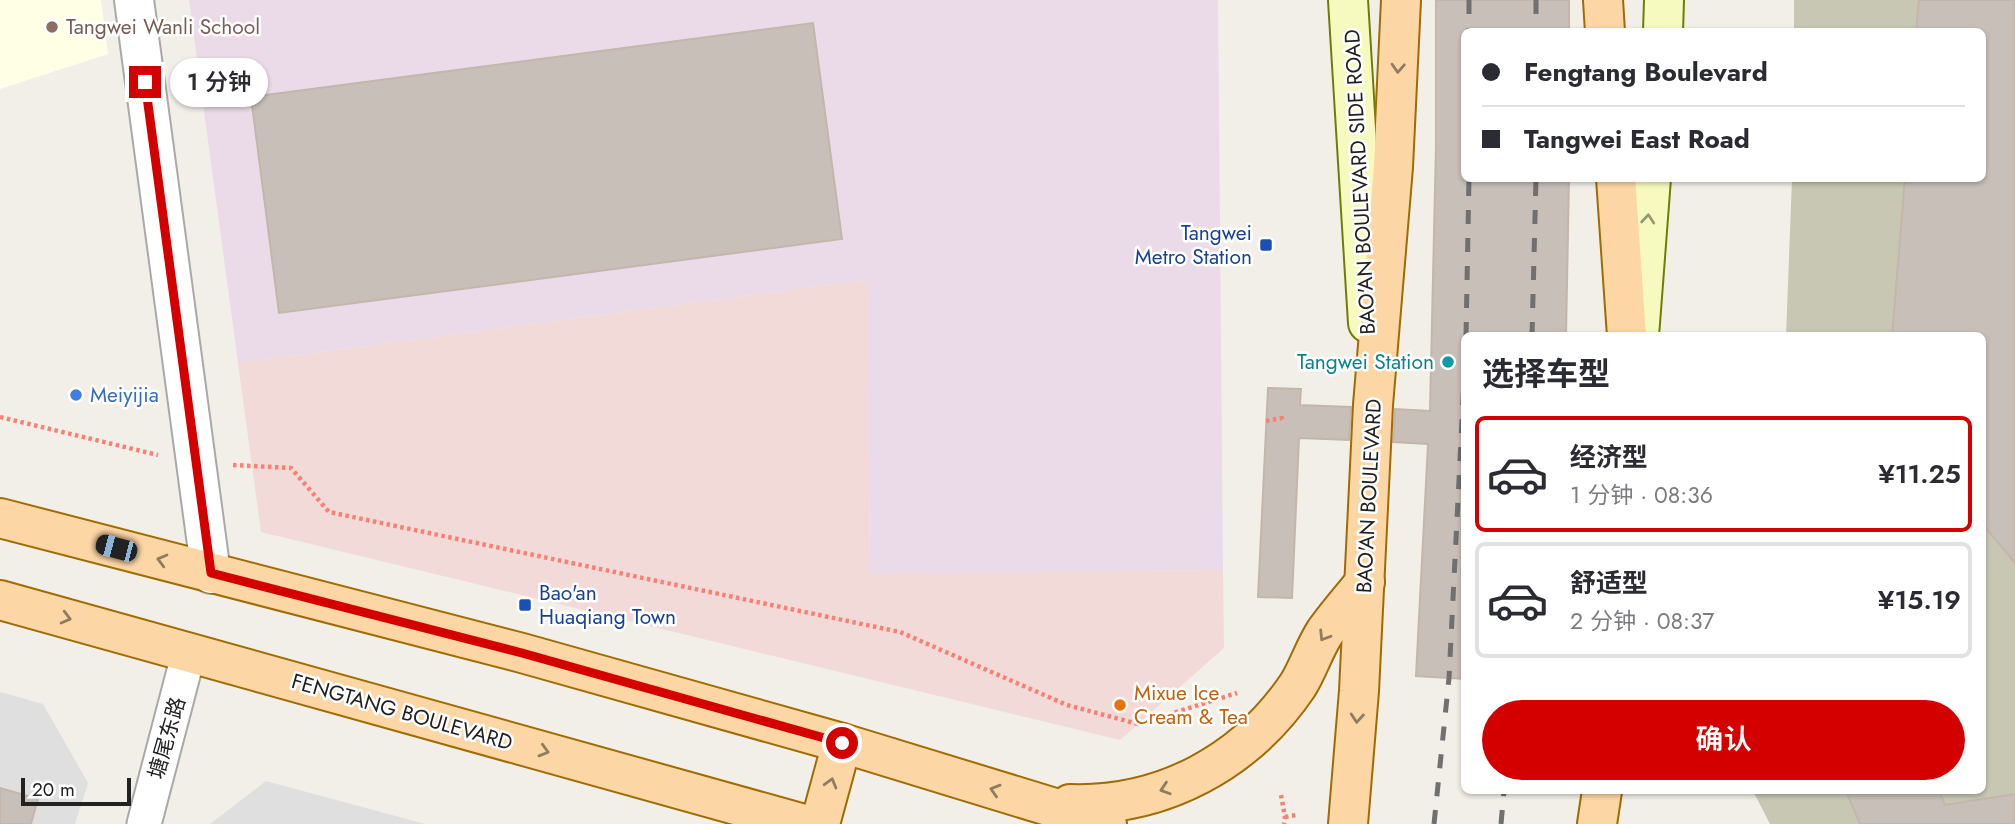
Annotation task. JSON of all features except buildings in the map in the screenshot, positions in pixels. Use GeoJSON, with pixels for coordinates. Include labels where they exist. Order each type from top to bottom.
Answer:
{"type":"FeatureCollection","features":[{"type":"Feature","properties":{"kind":"main road","name":"BAO'AN BOULEVARD SIDE ROAD"},"geometry":{"type":"LineString","coordinates":[[1348,0],[1373,405]]}},
{"type":"Feature","properties":{"kind":"main road","name":"BAO'AN BOULEVARD"},"geometry":{"type":"LineString","coordinates":[[1348,824],[1359,691],[1373,405],[1393,167],[1401,0]]}},
{"type":"Feature","properties":{"kind":"main road"},"geometry":{"type":"LineString","coordinates":[[1603,0],[1605,28]]}},
{"type":"Feature","properties":{"kind":"main road"},"geometry":{"type":"LineString","coordinates":[[1663,28],[1664,0]]}},
{"type":"Feature","properties":{"kind":"main road"},"geometry":{"type":"LineString","coordinates":[[1616,182],[1627,332]]}},
{"type":"Feature","properties":{"kind":"main road"},"geometry":{"type":"LineString","coordinates":[[1639,332],[1651,182]]}},
{"type":"Feature","properties":{"kind":"main road"},"geometry":{"type":"LineString","coordinates":[[0,518],[522,653],[842,743],[1107,824]]}},
{"type":"Feature","properties":{"kind":"main road"},"geometry":{"type":"LineString","coordinates":[[1039,804],[1088,805],[1134,799],[1175,786],[1222,764],[1273,717],[1298,684],[1324,634],[1365,582]]}},
{"type":"Feature","properties":{"kind":"main road","name":"FENGTANG BOULEVARD"},"geometry":{"type":"LineString","coordinates":[[0,600],[804,824]]}},
{"type":"Feature","properties":{"kind":"main road"},"geometry":{"type":"LineString","coordinates":[[820,824],[842,743]]}},
{"type":"Feature","properties":{"kind":"main road"},"geometry":{"type":"LineString","coordinates":[[1597,824],[1603,794]]}},
{"type":"Feature","properties":{"kind":"main road"},"geometry":{"type":"LineString","coordinates":[[1604,794],[1609,824]]}},
{"type":"Feature","properties":{"kind":"street"},"geometry":{"type":"LineString","coordinates":[[134,0],[211,573]]}},
{"type":"Feature","properties":{"kind":"street","name":"塘尾东路"},"geometry":{"type":"LineString","coordinates":[[144,824],[190,652]]}},
{"type":"Feature","properties":{"kind":"path"},"geometry":{"type":"LineString","coordinates":[[0,417],[196,464],[291,468],[329,512],[900,632],[1067,705],[1138,724],[1237,693]]}},
{"type":"Feature","properties":{"kind":"path"},"geometry":{"type":"LineString","coordinates":[[1266,421],[1282,419]]}},
{"type":"Feature","properties":{"kind":"path"},"geometry":{"type":"LineString","coordinates":[[1281,795],[1284,824]]}},
{"type":"Feature","properties":{"kind":"path"},"geometry":{"type":"LineString","coordinates":[[1285,817],[1296,815]]}},
{"type":"Feature","properties":{"kind":"shaded area","name":"Tangwei Wanli School"},"geometry":{"type":"Polygon","coordinates":[[[0,0],[101,0],[108,54],[0,89],[0,0]]]}},
{"type":"Feature","properties":{"kind":"shaded area"},"geometry":{"type":"Polygon","coordinates":[[[189,0],[1218,0],[1223,570],[870,574],[867,280],[238,363],[189,0]]]}},
{"type":"Feature","properties":{"kind":"shaded area"},"geometry":{"type":"Polygon","coordinates":[[[1794,0],[2015,0],[2015,824],[1770,824],[1755,794],[1986,794],[1986,332],[1786,332],[1792,182],[1986,182],[1986,28],[1794,28],[1794,0]]]}},
{"type":"Feature","properties":{"kind":"shaded area"},"geometry":{"type":"Polygon","coordinates":[[[867,280],[870,573],[1223,570],[1224,648],[1120,740],[261,532],[238,363],[867,280]]]}},
{"type":"Feature","properties":{"kind":"shaded area"},"geometry":{"type":"Polygon","coordinates":[[[0,692],[43,704],[88,783],[75,824],[0,824],[0,692]]]}},
{"type":"Feature","properties":{"kind":"shaded area"},"geometry":{"type":"Polygon","coordinates":[[[266,781],[425,824],[210,824],[266,781]]]}},
{"type":"Feature","properties":{"kind":"railway"},"geometry":{"type":"LineString","coordinates":[[1469,0],[1469,28]]}},
{"type":"Feature","properties":{"kind":"railway"},"geometry":{"type":"LineString","coordinates":[[1536,0],[1536,28]]}},
{"type":"Feature","properties":{"kind":"railway"},"geometry":{"type":"LineString","coordinates":[[1466,332],[1469,182]]}},
{"type":"Feature","properties":{"kind":"railway"},"geometry":{"type":"LineString","coordinates":[[1532,332],[1536,182]]}},
{"type":"Feature","properties":{"kind":"railway"},"geometry":{"type":"LineString","coordinates":[[1434,824],[1449,678],[1461,440]]}},
{"type":"Feature","properties":{"kind":"railway"},"geometry":{"type":"LineString","coordinates":[[1501,824],[1504,794]]}},
{"type":"Feature","properties":{"kind":"place","name":"Tangwei Wanli School"},"geometry":{"type":"Point","coordinates":[52,27]}},
{"type":"Feature","properties":{"kind":"place","name":"Tangwei Metro Station"},"geometry":{"type":"Point","coordinates":[1266,245]}},
{"type":"Feature","properties":{"kind":"place","name":"Tangwei Station"},"geometry":{"type":"Point","coordinates":[1448,362]}},
{"type":"Feature","properties":{"kind":"place","name":"Meiyijia"},"geometry":{"type":"Point","coordinates":[76,395]}},
{"type":"Feature","properties":{"kind":"place","name":"Bao'an Huaqiang Town"},"geometry":{"type":"Point","coordinates":[525,605]}},
{"type":"Feature","properties":{"kind":"place","name":"Mixue Ice Cream & Tea"},"geometry":{"type":"Point","coordinates":[1120,705]}},
{"type":"Feature","properties":{"kind":"route"},"geometry":{"type":"LineString","coordinates":[[145,82],[211,573],[522,653],[842,743]]}}]}
